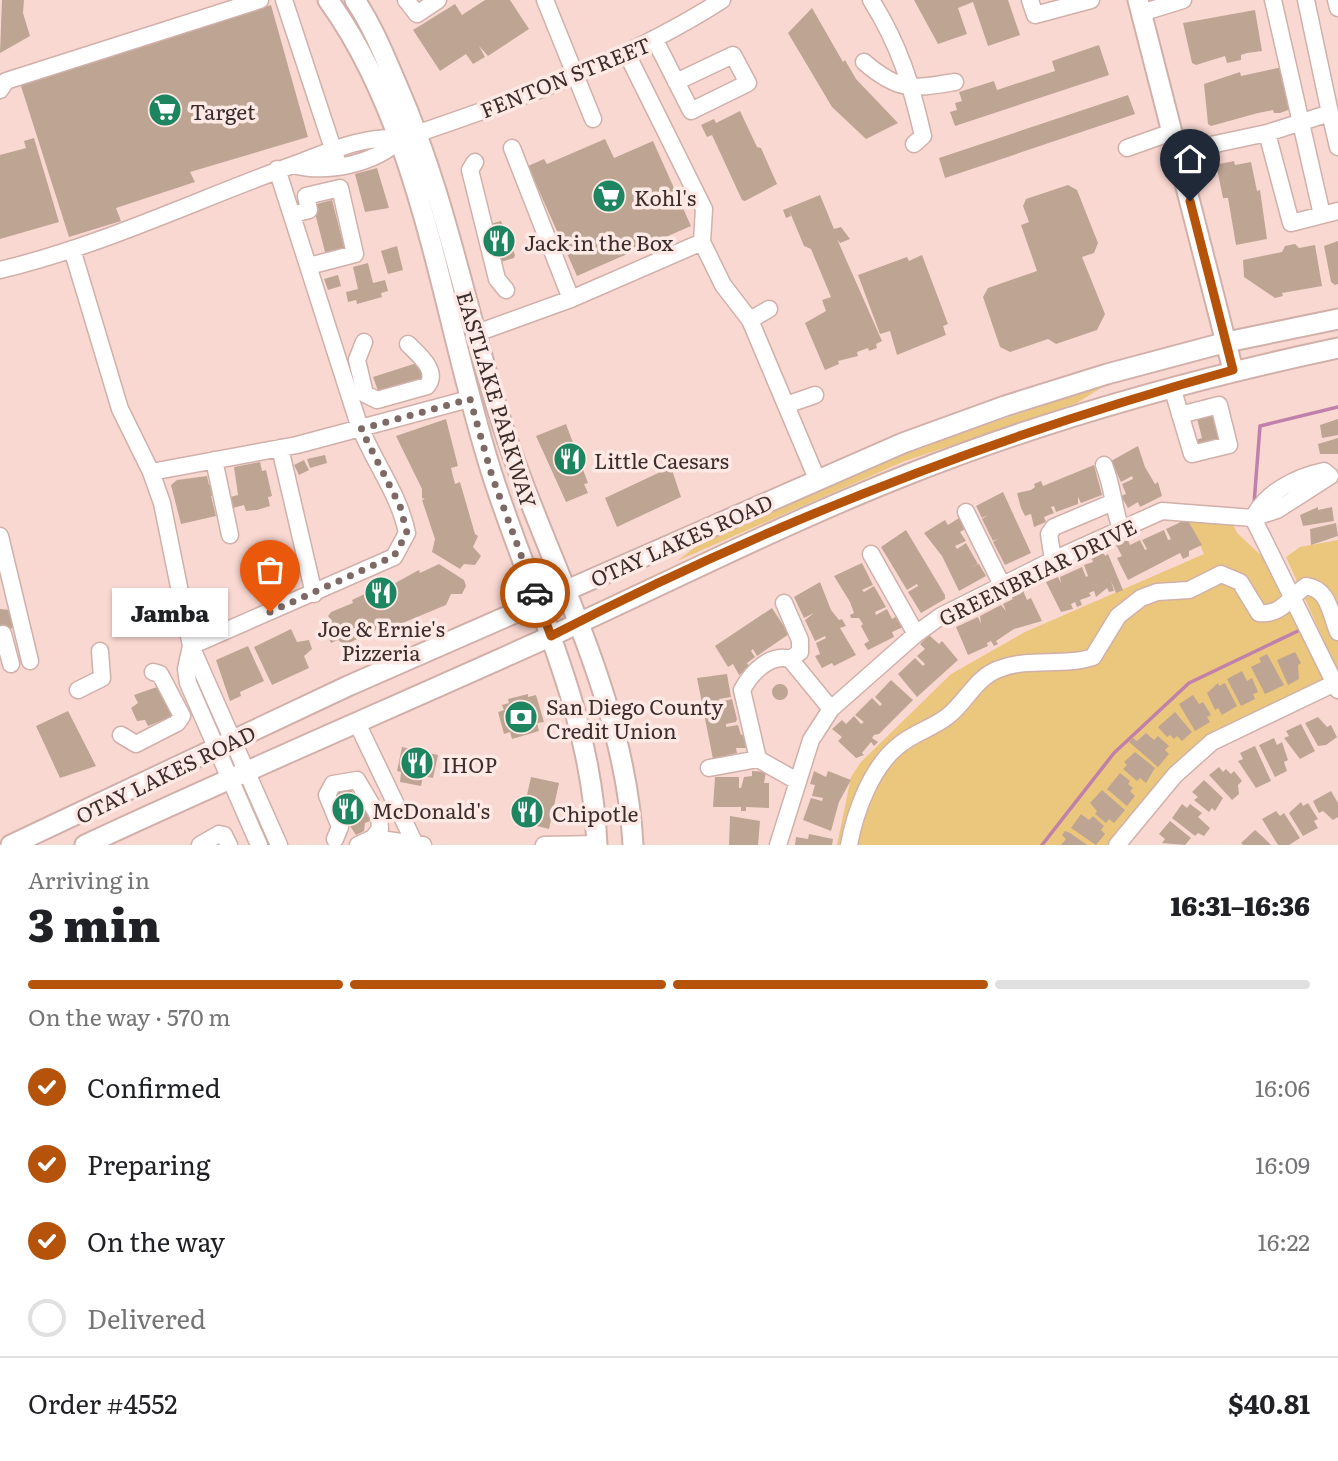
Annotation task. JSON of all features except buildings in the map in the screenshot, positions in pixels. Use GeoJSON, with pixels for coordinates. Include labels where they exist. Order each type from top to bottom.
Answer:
{"type":"FeatureCollection","features":[{"type":"Feature","properties":{"kind":"main road","name":"EASTLAKE PARKWAY"},"geometry":{"type":"LineString","coordinates":[[328,0],[410,136],[470,399],[492,476],[575,702],[590,767],[599,845]]}},
{"type":"Feature","properties":{"kind":"main road","name":"EASTLAKE PARKWAY"},"geometry":{"type":"LineString","coordinates":[[355,0],[381,44],[477,333],[496,407],[530,506],[566,590],[609,710],[630,797],[633,845]]}},
{"type":"Feature","properties":{"kind":"main road"},"geometry":{"type":"LineString","coordinates":[[1140,6],[1233,370]]}},
{"type":"Feature","properties":{"kind":"main road","name":"OTAY LAKES ROAD"},"geometry":{"type":"LineString","coordinates":[[10,845],[538,601],[817,479],[1005,406],[1227,342],[1338,319]]}},
{"type":"Feature","properties":{"kind":"main road","name":"OTAY LAKES ROAD"},"geometry":{"type":"LineString","coordinates":[[85,845],[551,636],[799,519],[910,473],[1016,435],[1172,387],[1233,370],[1338,348]]}},
{"type":"Feature","properties":{"kind":"street"},"geometry":{"type":"LineString","coordinates":[[0,90],[6,81],[260,0]]}},
{"type":"Feature","properties":{"kind":"street"},"geometry":{"type":"LineString","coordinates":[[284,0],[337,159]]}},
{"type":"Feature","properties":{"kind":"street"},"geometry":{"type":"LineString","coordinates":[[406,0],[417,13],[438,0]]}},
{"type":"Feature","properties":{"kind":"street"},"geometry":{"type":"LineString","coordinates":[[545,0],[593,119]]}},
{"type":"Feature","properties":{"kind":"street","name":"FENTON STREET"},"geometry":{"type":"LineString","coordinates":[[285,167],[312,170],[337,159],[388,151],[410,136],[627,54],[722,0]]}},
{"type":"Feature","properties":{"kind":"street"},"geometry":{"type":"LineString","coordinates":[[871,0],[892,32],[912,89],[925,140]]}},
{"type":"Feature","properties":{"kind":"street"},"geometry":{"type":"LineString","coordinates":[[1030,0],[1035,15],[1091,0]]}},
{"type":"Feature","properties":{"kind":"street"},"geometry":{"type":"LineString","coordinates":[[1140,6],[1183,0]]}},
{"type":"Feature","properties":{"kind":"street"},"geometry":{"type":"LineString","coordinates":[[1273,0],[1322,215]]}},
{"type":"Feature","properties":{"kind":"street"},"geometry":{"type":"LineString","coordinates":[[1306,0],[1338,148]]}},
{"type":"Feature","properties":{"kind":"street"},"geometry":{"type":"LineString","coordinates":[[1336,0],[1338,8]]}},
{"type":"Feature","properties":{"kind":"street"},"geometry":{"type":"LineString","coordinates":[[655,40],[676,82]]}},
{"type":"Feature","properties":{"kind":"street"},"geometry":{"type":"LineString","coordinates":[[627,54],[704,209],[702,242],[723,285],[750,320],[817,479]]}},
{"type":"Feature","properties":{"kind":"street"},"geometry":{"type":"LineString","coordinates":[[864,62],[882,77],[912,89],[955,82]]}},
{"type":"Feature","properties":{"kind":"street"},"geometry":{"type":"LineString","coordinates":[[1178,152],[1267,133],[1330,113]]}},
{"type":"Feature","properties":{"kind":"street"},"geometry":{"type":"LineString","coordinates":[[1127,148],[1172,132]]}},
{"type":"Feature","properties":{"kind":"street"},"geometry":{"type":"LineString","coordinates":[[1267,133],[1291,223],[1338,211]]}},
{"type":"Feature","properties":{"kind":"street"},"geometry":{"type":"LineString","coordinates":[[512,148],[571,299]]}},
{"type":"Feature","properties":{"kind":"street"},"geometry":{"type":"LineString","coordinates":[[475,162],[470,170],[497,279],[506,290]]}},
{"type":"Feature","properties":{"kind":"street"},"geometry":{"type":"LineString","coordinates":[[0,270],[72,249],[285,167],[293,214],[361,429],[400,506],[407,533],[394,556],[314,594],[191,646]]}},
{"type":"Feature","properties":{"kind":"street"},"geometry":{"type":"LineString","coordinates":[[293,214],[309,210],[306,196],[340,188],[355,254],[309,266]]}},
{"type":"Feature","properties":{"kind":"street"},"geometry":{"type":"LineString","coordinates":[[477,333],[571,299],[702,242]]}},
{"type":"Feature","properties":{"kind":"street"},"geometry":{"type":"LineString","coordinates":[[72,249],[120,409],[151,472],[179,580],[191,646],[279,845]]}},
{"type":"Feature","properties":{"kind":"street"},"geometry":{"type":"LineString","coordinates":[[750,320],[769,309]]}},
{"type":"Feature","properties":{"kind":"street"},"geometry":{"type":"LineString","coordinates":[[364,342],[357,360],[365,394],[377,400],[426,386],[431,381],[432,374],[426,363],[408,344]]}},
{"type":"Feature","properties":{"kind":"street"},"geometry":{"type":"LineString","coordinates":[[1172,387],[1180,415]]}},
{"type":"Feature","properties":{"kind":"street"},"geometry":{"type":"LineString","coordinates":[[786,405],[815,395]]}},
{"type":"Feature","properties":{"kind":"street"},"geometry":{"type":"LineString","coordinates":[[151,472],[280,448],[470,399]]}},
{"type":"Feature","properties":{"kind":"street"},"geometry":{"type":"LineString","coordinates":[[280,448],[314,594]]}},
{"type":"Feature","properties":{"kind":"street"},"geometry":{"type":"LineString","coordinates":[[215,460],[235,533],[225,513],[215,503],[215,460]]}},
{"type":"Feature","properties":{"kind":"street"},"geometry":{"type":"LineString","coordinates":[[1104,466],[1112,486],[1111,503],[1121,529]]}},
{"type":"Feature","properties":{"kind":"street"},"geometry":{"type":"LineString","coordinates":[[1117,845],[1195,754],[1212,742],[1336,686],[1253,518],[1277,510],[1334,475]]}},
{"type":"Feature","properties":{"kind":"street"},"geometry":{"type":"LineString","coordinates":[[1053,560],[1049,534],[1054,527],[1111,503]]}},
{"type":"Feature","properties":{"kind":"street","name":"GREENBRIAR DRIVE"},"geometry":{"type":"LineString","coordinates":[[778,845],[811,740],[831,709],[941,615],[1053,560],[1163,511],[1253,518]]}},
{"type":"Feature","properties":{"kind":"street"},"geometry":{"type":"LineString","coordinates":[[966,512],[1002,585]]}},
{"type":"Feature","properties":{"kind":"street"},"geometry":{"type":"LineString","coordinates":[[0,536],[3,567],[30,661]]}},
{"type":"Feature","properties":{"kind":"street"},"geometry":{"type":"LineString","coordinates":[[871,554],[916,634]]}},
{"type":"Feature","properties":{"kind":"street"},"geometry":{"type":"LineString","coordinates":[[849,845],[861,802],[886,758],[898,746],[949,715],[972,688],[996,670],[1024,663],[1066,662],[1093,657],[1102,648],[1118,617],[1142,598],[1157,592],[1189,590],[1221,574],[1240,582],[1259,613],[1266,614],[1285,607],[1292,596],[1306,586],[1320,589],[1338,632]]}},
{"type":"Feature","properties":{"kind":"street"},"geometry":{"type":"LineString","coordinates":[[784,603],[800,640],[800,652],[790,659]]}},
{"type":"Feature","properties":{"kind":"street"},"geometry":{"type":"LineString","coordinates":[[3,634],[11,664]]}},
{"type":"Feature","properties":{"kind":"street"},"geometry":{"type":"LineString","coordinates":[[191,646],[186,669],[188,684],[228,780],[259,845]]}},
{"type":"Feature","properties":{"kind":"street"},"geometry":{"type":"LineString","coordinates":[[78,690],[102,678],[100,651]]}},
{"type":"Feature","properties":{"kind":"street"},"geometry":{"type":"LineString","coordinates":[[758,758],[742,690],[767,663],[776,657],[790,659],[831,709]]}},
{"type":"Feature","properties":{"kind":"street"},"geometry":{"type":"LineString","coordinates":[[121,735],[136,744],[177,723],[182,716],[160,674],[153,672]]}},
{"type":"Feature","properties":{"kind":"street"},"geometry":{"type":"LineString","coordinates":[[357,723],[420,844]]}},
{"type":"Feature","properties":{"kind":"street"},"geometry":{"type":"LineString","coordinates":[[709,768],[758,758],[797,781]]}},
{"type":"Feature","properties":{"kind":"street"},"geometry":{"type":"LineString","coordinates":[[335,839],[340,827],[328,801],[329,788],[341,781],[362,778],[371,786],[380,828],[373,838],[358,845]]}},
{"type":"Feature","properties":{"kind":"street"},"geometry":{"type":"LineString","coordinates":[[201,845],[219,834],[224,835],[229,845]]}},
{"type":"Feature","properties":{"kind":"street"},"geometry":{"type":"LineString","coordinates":[[373,838],[420,844]]}},
{"type":"Feature","properties":{"kind":"street"},"geometry":{"type":"LineString","coordinates":[[544,845],[599,845]]}},
{"type":"Feature","properties":{"kind":"shaded area"},"geometry":{"type":"Polygon","coordinates":[[[1107,384],[1077,403],[905,461],[677,561],[708,537],[903,453],[1107,384]]]}},
{"type":"Feature","properties":{"kind":"shaded area"},"geometry":{"type":"Polygon","coordinates":[[[1187,518],[1232,522],[1237,533],[1266,560],[1326,682],[1216,739],[1125,845],[837,845],[851,777],[861,762],[951,674],[1025,632],[1204,554],[1187,518]]]}},
{"type":"Feature","properties":{"kind":"shaded area"},"geometry":{"type":"Polygon","coordinates":[[[1338,540],[1338,672],[1286,557],[1300,547],[1338,540]]]}},
{"type":"Feature","properties":{"kind":"waterway"},"geometry":{"type":"LineString","coordinates":[[1254,504],[1260,426],[1338,407]]}},
{"type":"Feature","properties":{"kind":"waterway"},"geometry":{"type":"LineString","coordinates":[[1042,845],[1114,753],[1189,683],[1302,629]]}},
{"type":"Feature","properties":{"kind":"way so far"},"geometry":{"type":"LineString","coordinates":[[270,612],[394,556],[407,533],[400,506],[361,429],[470,399],[492,476],[535,593]]}},
{"type":"Feature","properties":{"kind":"place","name":"Target"},"geometry":{"type":"Point","coordinates":[165,110]}},
{"type":"Feature","properties":{"kind":"place","name":"Kohl's"},"geometry":{"type":"Point","coordinates":[609,196]}},
{"type":"Feature","properties":{"kind":"place","name":"Jack in the Box"},"geometry":{"type":"Point","coordinates":[499,241]}},
{"type":"Feature","properties":{"kind":"place","name":"Little Caesars"},"geometry":{"type":"Point","coordinates":[570,459]}},
{"type":"Feature","properties":{"kind":"place","name":"Joe & Ernie's Pizzeria"},"geometry":{"type":"Point","coordinates":[381,593]}},
{"type":"Feature","properties":{"kind":"place","name":"Jamba"},"geometry":{"type":"Point","coordinates":[270,612]}},
{"type":"Feature","properties":{"kind":"place","name":"San Diego County Credit Union"},"geometry":{"type":"Point","coordinates":[521,717]}},
{"type":"Feature","properties":{"kind":"place","name":"IHOP"},"geometry":{"type":"Point","coordinates":[417,763]}},
{"type":"Feature","properties":{"kind":"place","name":"McDonald's"},"geometry":{"type":"Point","coordinates":[348,809]}},
{"type":"Feature","properties":{"kind":"place","name":"Chipotle"},"geometry":{"type":"Point","coordinates":[527,812]}},
{"type":"Feature","properties":{"kind":"route"},"geometry":{"type":"LineString","coordinates":[[535,593],[551,636],[799,519],[910,473],[1116,402],[1233,370],[1190,201]]}}]}
